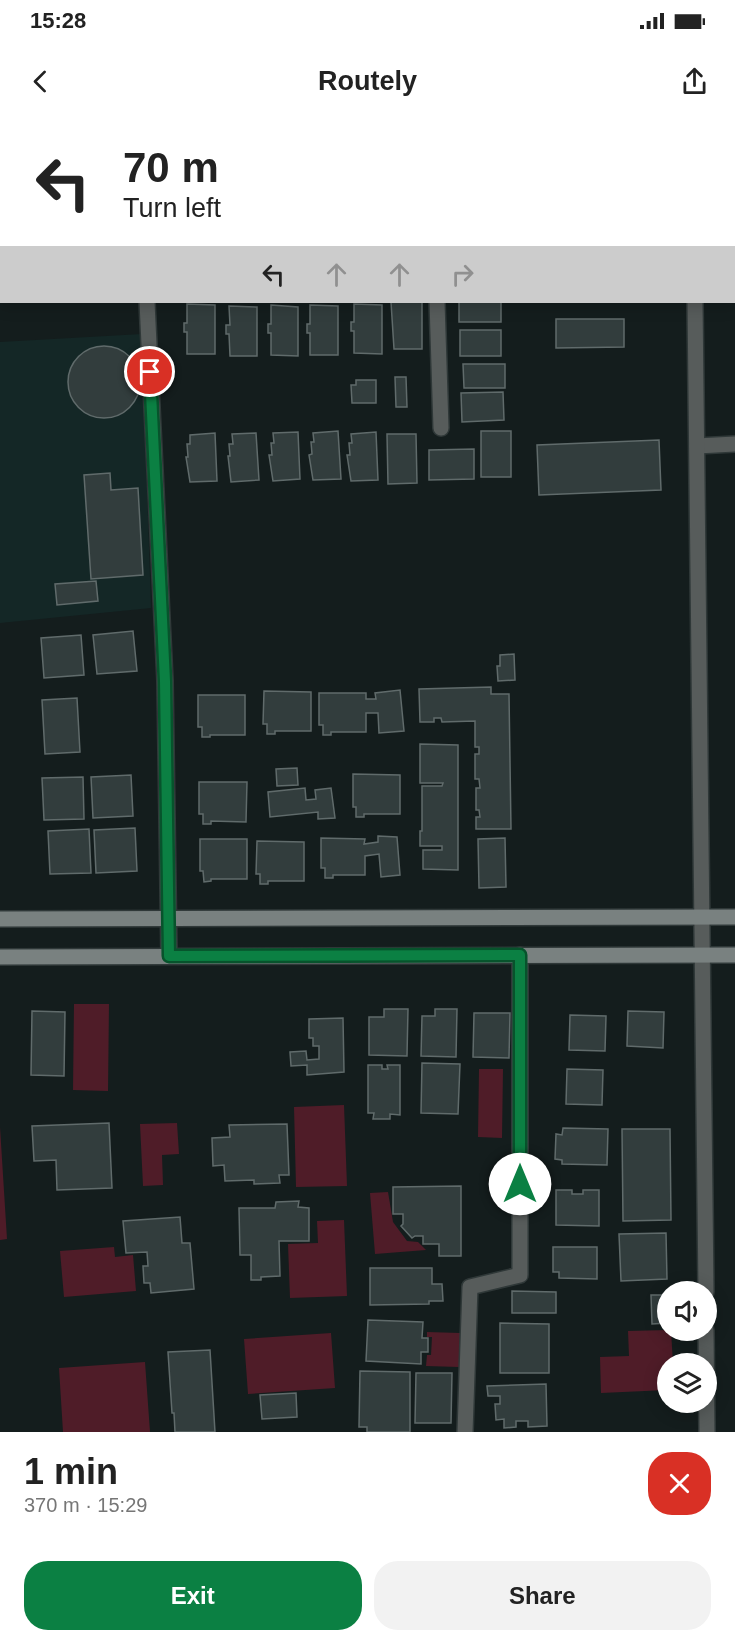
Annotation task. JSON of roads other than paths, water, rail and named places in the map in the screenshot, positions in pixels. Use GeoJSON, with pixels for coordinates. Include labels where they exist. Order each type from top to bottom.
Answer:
{"type":"FeatureCollection","features":[{"type":"Feature","properties":{"kind":"main road"},"geometry":{"type":"LineString","coordinates":[[0,919],[735,917]]}},
{"type":"Feature","properties":{"kind":"main road"},"geometry":{"type":"LineString","coordinates":[[0,957],[735,955]]}},
{"type":"Feature","properties":{"kind":"street"},"geometry":{"type":"LineString","coordinates":[[147,303],[165,681],[169,956]]}},
{"type":"Feature","properties":{"kind":"street"},"geometry":{"type":"LineString","coordinates":[[437,303],[441,428]]}},
{"type":"Feature","properties":{"kind":"street"},"geometry":{"type":"LineString","coordinates":[[695,303],[706,1281]]}},
{"type":"Feature","properties":{"kind":"street"},"geometry":{"type":"LineString","coordinates":[[697,446],[735,444]]}},
{"type":"Feature","properties":{"kind":"street"},"geometry":{"type":"LineString","coordinates":[[465,1432],[470,1287],[520,1275],[520,955]]}},
{"type":"Feature","properties":{"kind":"street"},"geometry":{"type":"LineString","coordinates":[[706,1341],[707,1432]]}}]}
